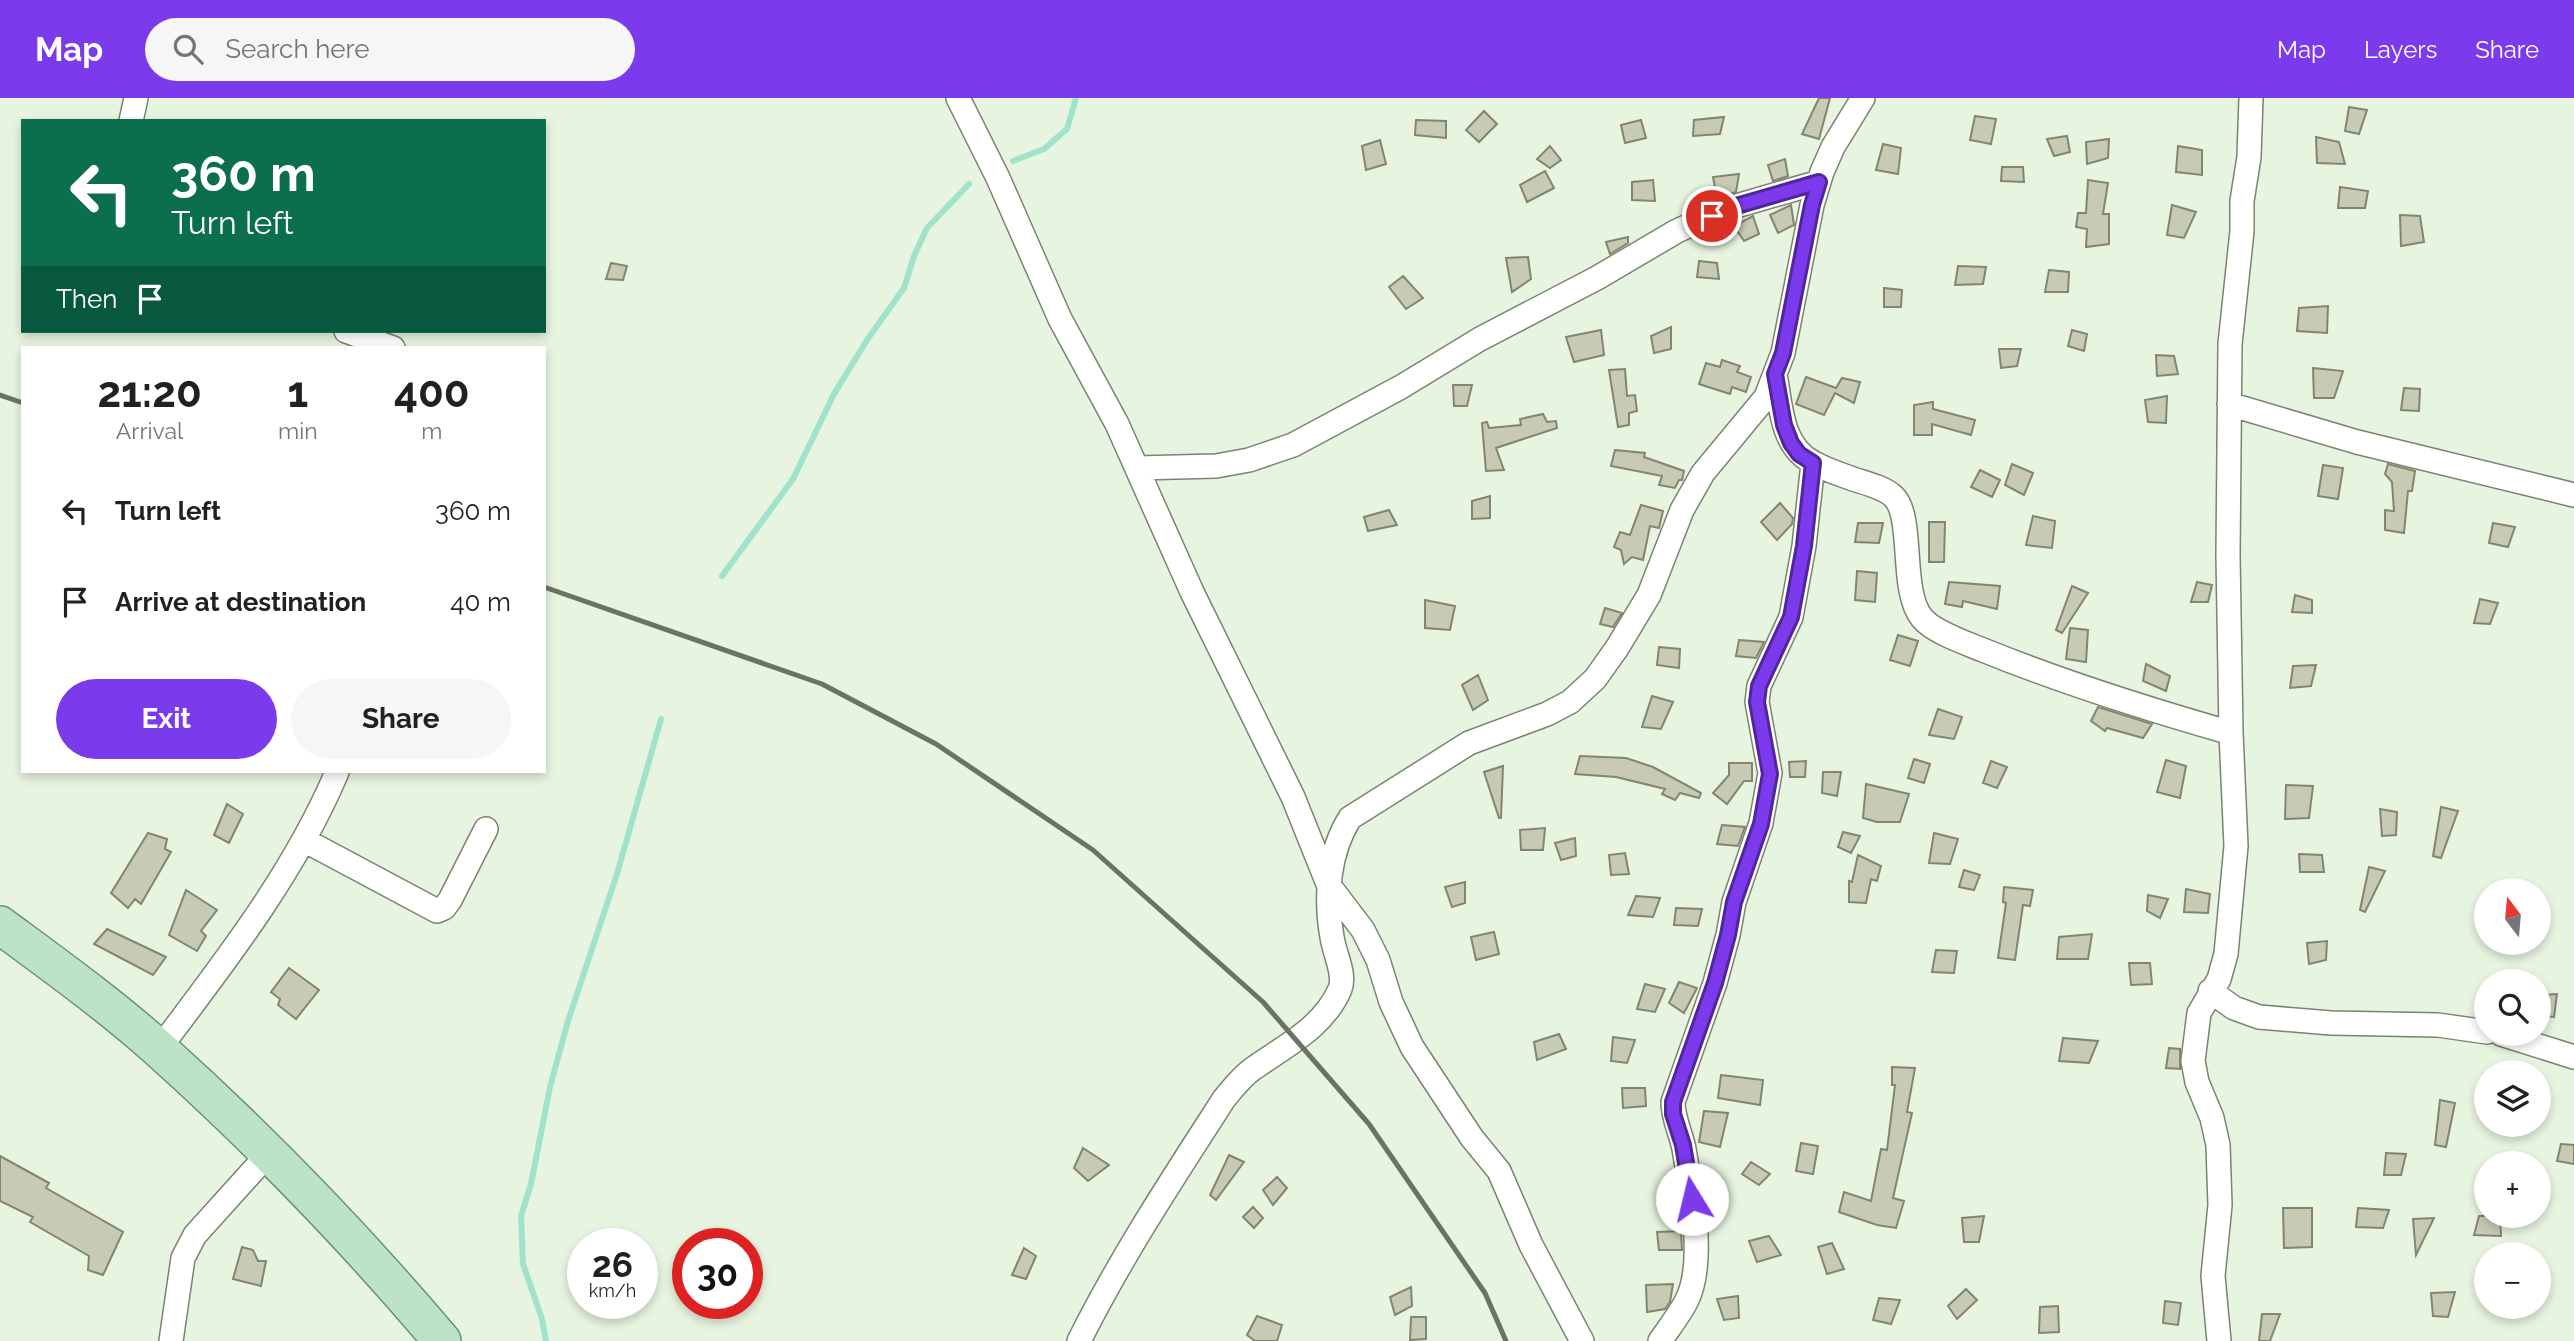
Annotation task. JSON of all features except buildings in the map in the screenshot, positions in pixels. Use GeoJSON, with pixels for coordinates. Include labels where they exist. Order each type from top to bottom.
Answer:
{"type":"FeatureCollection","features":[{"type":"Feature","properties":{"kind":"main road"},"geometry":{"type":"LineString","coordinates":[[0,925],[78,983],[159,1049],[268,1153],[396,1286],[442,1341]]}},
{"type":"Feature","properties":{"kind":"street"},"geometry":{"type":"LineString","coordinates":[[131,119],[136,98]]}},
{"type":"Feature","properties":{"kind":"street"},"geometry":{"type":"LineString","coordinates":[[958,98],[998,178],[1060,319],[1116,424],[1198,604],[1293,797],[1328,884],[1363,930],[1378,960],[1391,1002],[1412,1047],[1472,1138],[1499,1171],[1531,1245],[1582,1341]]}},
{"type":"Feature","properties":{"kind":"street"},"geometry":{"type":"LineString","coordinates":[[1079,1341],[1147,1219],[1224,1099],[1252,1069],[1297,1040],[1312,1026],[1334,1000],[1341,987],[1341,975],[1332,940],[1328,884],[1342,831],[1350,818],[1469,743],[1547,714],[1570,702],[1595,679],[1617,648],[1649,595],[1682,510],[1703,473],[1766,397],[1783,353],[1812,205],[1819,182],[1833,147],[1863,98]]}},
{"type":"Feature","properties":{"kind":"street"},"geometry":{"type":"LineString","coordinates":[[2219,1341],[2213,1276],[2220,1205],[2218,1145],[2212,1118],[2197,1082],[2193,1061],[2199,1013],[2218,979],[2226,954],[2236,846],[2231,733],[2230,344],[2242,231],[2242,201],[2249,156],[2251,98]]}},
{"type":"Feature","properties":{"kind":"street"},"geometry":{"type":"LineString","coordinates":[[1137,468],[1216,466],[1249,460],[1293,445],[1402,387],[1480,339],[1597,278],[1677,231],[1726,209],[1819,182]]}},
{"type":"Feature","properties":{"kind":"street"},"geometry":{"type":"LineString","coordinates":[[352,333],[387,346]]}},
{"type":"Feature","properties":{"kind":"street"},"geometry":{"type":"LineString","coordinates":[[1775,374],[1784,425],[1799,454],[1813,463],[1892,495],[1901,509],[1908,573],[1915,605],[1922,619],[1935,628],[2004,659],[2152,711],[2231,733]]}},
{"type":"Feature","properties":{"kind":"street"},"geometry":{"type":"LineString","coordinates":[[2229,404],[2357,442],[2574,495]]}},
{"type":"Feature","properties":{"kind":"street"},"geometry":{"type":"LineString","coordinates":[[1660,1341],[1686,1301],[1693,1283],[1696,1258],[1692,1199],[1683,1145],[1673,1114],[1673,1102],[1715,983],[1737,891],[1761,824],[1770,774],[1757,702],[1759,686],[1791,617],[1804,546],[1813,463]]}},
{"type":"Feature","properties":{"kind":"street"},"geometry":{"type":"LineString","coordinates":[[159,1049],[222,966],[304,840],[337,773]]}},
{"type":"Feature","properties":{"kind":"street"},"geometry":{"type":"LineString","coordinates":[[304,840],[437,911],[444,908],[450,900],[486,829]]}},
{"type":"Feature","properties":{"kind":"street"},"geometry":{"type":"LineString","coordinates":[[2210,991],[2234,1008],[2259,1017],[2331,1023],[2438,1025],[2474,1030]]}},
{"type":"Feature","properties":{"kind":"street"},"geometry":{"type":"LineString","coordinates":[[2541,1046],[2574,1056]]}},
{"type":"Feature","properties":{"kind":"street"},"geometry":{"type":"LineString","coordinates":[[171,1341],[183,1258],[195,1235],[268,1153]]}},
{"type":"Feature","properties":{"kind":"waterway"},"geometry":{"type":"LineString","coordinates":[[1013,161],[1044,149],[1067,129],[1076,98]]}},
{"type":"Feature","properties":{"kind":"waterway"},"geometry":{"type":"LineString","coordinates":[[722,576],[793,479],[834,394],[867,340],[904,288],[914,256],[927,228],[969,184]]}},
{"type":"Feature","properties":{"kind":"waterway"},"geometry":{"type":"LineString","coordinates":[[546,1341],[542,1319],[523,1264],[521,1216],[531,1184],[550,1087],[568,1021],[617,874],[661,719]]}},
{"type":"Feature","properties":{"kind":"railway"},"geometry":{"type":"LineString","coordinates":[[0,395],[21,402]]}},
{"type":"Feature","properties":{"kind":"railway"},"geometry":{"type":"LineString","coordinates":[[546,588],[822,684],[936,744],[1093,850],[1263,1002],[1369,1124],[1485,1293],[1506,1341]]}},
{"type":"Feature","properties":{"kind":"route"},"geometry":{"type":"LineString","coordinates":[[1692,1199],[1683,1145],[1673,1114],[1673,1102],[1676,1087],[1715,983],[1734,902],[1761,824],[1768,789],[1770,774],[1757,702],[1759,686],[1791,617],[1804,546],[1813,463],[1799,454],[1791,443],[1784,425],[1775,374],[1783,353],[1812,205],[1819,182],[1726,209],[1712,216]]}}]}
